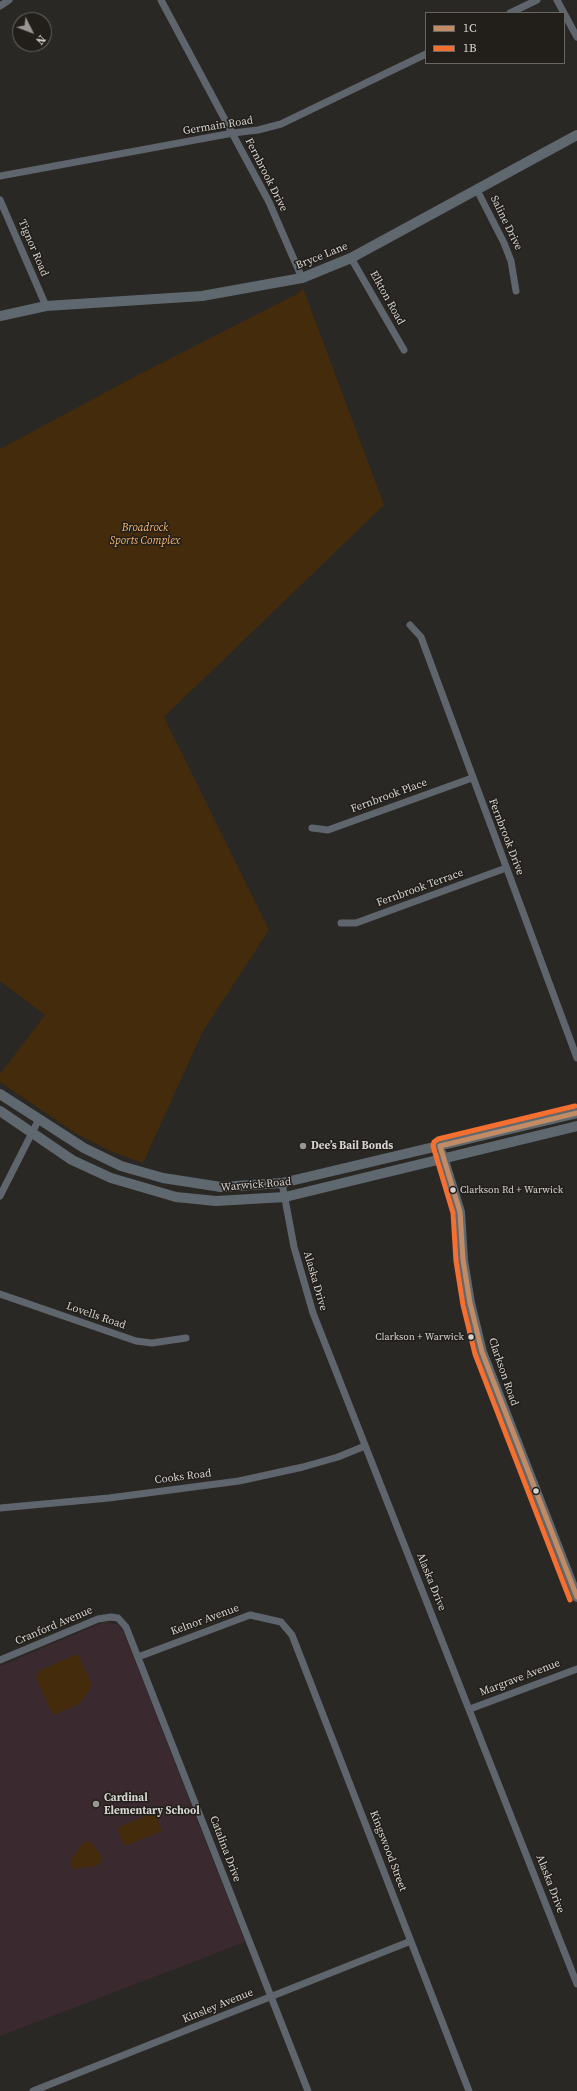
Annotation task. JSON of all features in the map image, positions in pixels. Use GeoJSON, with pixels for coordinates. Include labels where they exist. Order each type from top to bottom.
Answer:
{"type":"FeatureCollection","features":[{"type":"Feature","properties":{"kind":"main road","name":"Bryce Lane"},"geometry":{"type":"LineString","coordinates":[[0,316],[46,306],[202,296],[302,278],[351,258],[577,135]]}},
{"type":"Feature","properties":{"kind":"main road","name":"Warwick Road"},"geometry":{"type":"LineString","coordinates":[[0,1094],[84,1148],[115,1163],[163,1178],[221,1187],[282,1183],[577,1113]]}},
{"type":"Feature","properties":{"kind":"main road","name":"Warwick Road"},"geometry":{"type":"LineString","coordinates":[[0,1111],[72,1160],[111,1178],[176,1197],[216,1201],[285,1197],[577,1126]]}},
{"type":"Feature","properties":{"kind":"main road","name":"Clarkson Road"},"geometry":{"type":"LineString","coordinates":[[440,1146],[460,1212],[463,1260],[467,1289],[482,1352],[577,1597]]}},
{"type":"Feature","properties":{"kind":"street"},"geometry":{"type":"LineString","coordinates":[[0,6],[9,0]]}},
{"type":"Feature","properties":{"kind":"street","name":"Fernbrook Drive"},"geometry":{"type":"LineString","coordinates":[[161,0],[269,202],[302,278]]}},
{"type":"Feature","properties":{"kind":"street"},"geometry":{"type":"LineString","coordinates":[[512,12],[537,0]]}},
{"type":"Feature","properties":{"kind":"street"},"geometry":{"type":"LineString","coordinates":[[557,0],[563,12]]}},
{"type":"Feature","properties":{"kind":"street"},"geometry":{"type":"LineString","coordinates":[[565,15],[577,37]]}},
{"type":"Feature","properties":{"kind":"street","name":"Germain Road"},"geometry":{"type":"LineString","coordinates":[[0,176],[233,133],[258,130],[281,124],[425,54]]}},
{"type":"Feature","properties":{"kind":"street","name":"Saline Drive"},"geometry":{"type":"LineString","coordinates":[[477,190],[504,243],[511,261],[516,291]]}},
{"type":"Feature","properties":{"kind":"street","name":"Tignor Road"},"geometry":{"type":"LineString","coordinates":[[0,200],[46,306]]}},
{"type":"Feature","properties":{"kind":"street","name":"Elkton Road"},"geometry":{"type":"LineString","coordinates":[[351,258],[404,350]]}},
{"type":"Feature","properties":{"kind":"street","name":"Fernbrook Drive"},"geometry":{"type":"LineString","coordinates":[[410,626],[421,638],[577,1056]]}},
{"type":"Feature","properties":{"kind":"street","name":"Fernbrook Place"},"geometry":{"type":"LineString","coordinates":[[312,828],[328,830],[472,778]]}},
{"type":"Feature","properties":{"kind":"street","name":"Fernbrook Terrace"},"geometry":{"type":"LineString","coordinates":[[341,923],[356,923],[506,868]]}},
{"type":"Feature","properties":{"kind":"street"},"geometry":{"type":"LineString","coordinates":[[0,1196],[31,1132],[39,1119]]}},
{"type":"Feature","properties":{"kind":"street","name":"Alaska Drive"},"geometry":{"type":"LineString","coordinates":[[282,1183],[294,1247],[313,1313],[577,1984]]}},
{"type":"Feature","properties":{"kind":"street","name":"Lovells Road"},"geometry":{"type":"LineString","coordinates":[[0,1294],[136,1342],[152,1343],[186,1338]]}},
{"type":"Feature","properties":{"kind":"street","name":"Cooks Road"},"geometry":{"type":"LineString","coordinates":[[0,1508],[109,1498],[239,1481],[303,1467],[338,1457],[365,1446]]}},
{"type":"Feature","properties":{"kind":"street","name":"Kelnor Avenue"},"geometry":{"type":"LineString","coordinates":[[138,1657],[250,1615],[281,1622]]}},
{"type":"Feature","properties":{"kind":"street","name":"Cranford Avenue"},"geometry":{"type":"LineString","coordinates":[[0,1660],[98,1619],[110,1617],[118,1618]]}},
{"type":"Feature","properties":{"kind":"street","name":"Catalina Drive"},"geometry":{"type":"LineString","coordinates":[[118,1618],[129,1633],[308,2091]]}},
{"type":"Feature","properties":{"kind":"street","name":"Kingswood Street"},"geometry":{"type":"LineString","coordinates":[[281,1622],[292,1635],[469,2091]]}},
{"type":"Feature","properties":{"kind":"street","name":"Margrave Avenue"},"geometry":{"type":"LineString","coordinates":[[470,1709],[577,1669]]}},
{"type":"Feature","properties":{"kind":"street","name":"Kinsley Avenue"},"geometry":{"type":"LineString","coordinates":[[34,2091],[411,1941]]}},
{"type":"Feature","properties":{"kind":"shaded area","name":"Cardinal Elementary School"},"geometry":{"type":"Polygon","coordinates":[[[104,1622],[119,1625],[124,1633],[245,1942],[0,2036],[0,1666],[104,1622]]]}},
{"type":"Feature","properties":{"kind":"green space","name":"Broadrock Sports Complex"},"geometry":{"type":"Polygon","coordinates":[[[303,288],[384,505],[164,717],[269,930],[203,1031],[143,1163],[110,1151],[77,1134],[0,1082],[0,1074],[45,1015],[0,981],[0,449],[136,376],[299,293],[303,288]]]}},
{"type":"Feature","properties":{"kind":"green space"},"geometry":{"type":"Polygon","coordinates":[[[78,1654],[91,1684],[89,1691],[79,1704],[53,1715],[36,1678],[40,1670],[78,1654]]]}},
{"type":"Feature","properties":{"kind":"green space"},"geometry":{"type":"Polygon","coordinates":[[[155,1812],[162,1831],[125,1846],[117,1828],[155,1812]]]}},
{"type":"Feature","properties":{"kind":"green space"},"geometry":{"type":"Polygon","coordinates":[[[88,1841],[94,1845],[101,1856],[101,1862],[96,1866],[73,1869],[70,1864],[71,1861],[81,1845],[88,1841]]]}},
{"type":"Feature","properties":{"kind":"transit line","name":"1B"},"geometry":{"type":"LineString","coordinates":[[570,1600],[475,1354],[463,1305],[456,1261],[453,1213],[433,1146],[434,1142],[438,1139],[575,1106]]}},
{"type":"Feature","properties":{"kind":"transit line","name":"1C"},"geometry":{"type":"LineString","coordinates":[[440,1146],[577,1113]]}},
{"type":"Feature","properties":{"kind":"transit line","name":"1C"},"geometry":{"type":"LineString","coordinates":[[440,1146],[460,1212],[463,1260],[470,1303],[482,1352],[577,1597]]}},
{"type":"Feature","properties":{"kind":"place","name":"Dee’s Bail Bonds"},"geometry":{"type":"Point","coordinates":[303,1146]}},
{"type":"Feature","properties":{"kind":"place","name":"Clarkson Rd + Warwick"},"geometry":{"type":"Point","coordinates":[453,1190]}},
{"type":"Feature","properties":{"kind":"place","name":"Clarkson + Warwick"},"geometry":{"type":"Point","coordinates":[471,1337]}},
{"type":"Feature","properties":{"kind":"place","name":"Cardinal Elementary School"},"geometry":{"type":"Point","coordinates":[96,1804]}}]}
